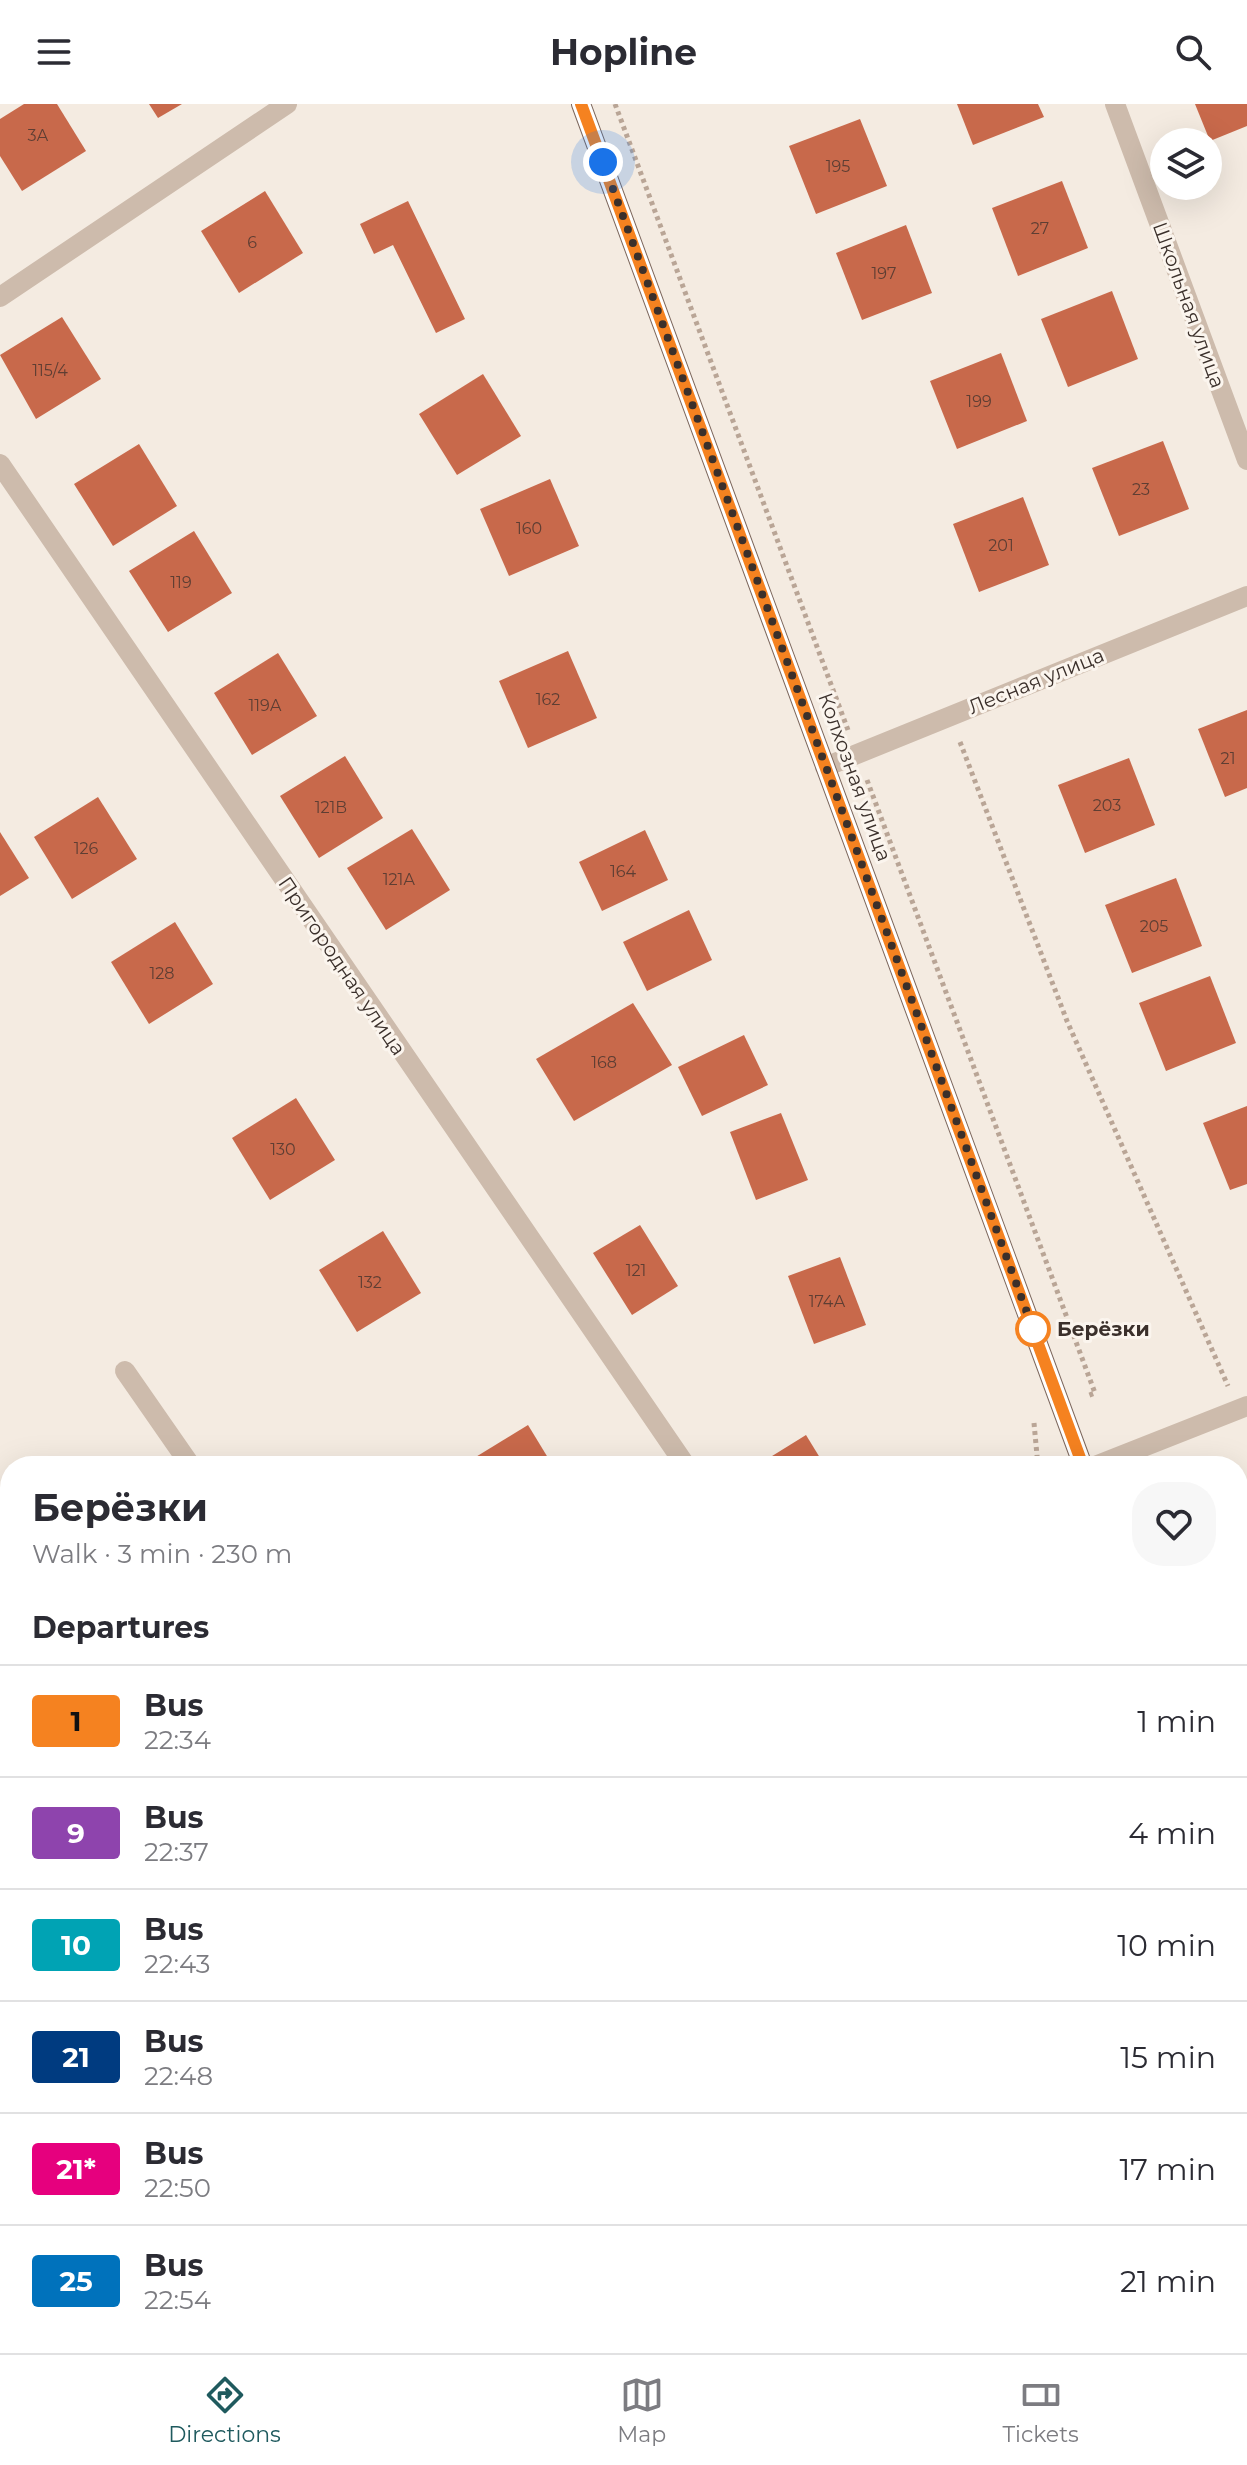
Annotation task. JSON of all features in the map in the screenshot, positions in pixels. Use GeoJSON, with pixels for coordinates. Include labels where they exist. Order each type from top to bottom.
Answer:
{"type":"FeatureCollection","features":[{"type":"Feature","properties":{"kind":"main road","name":"Колхозная улица"},"geometry":{"type":"LineString","coordinates":[[581,104],[1079,1456]]}},
{"type":"Feature","properties":{"kind":"street"},"geometry":{"type":"LineString","coordinates":[[0,297],[287,104]]}},
{"type":"Feature","properties":{"kind":"street","name":"Школьная улица"},"geometry":{"type":"LineString","coordinates":[[1115,104],[1247,460]]}},
{"type":"Feature","properties":{"kind":"street","name":"Пригородная улица"},"geometry":{"type":"LineString","coordinates":[[0,464],[679,1456]]}},
{"type":"Feature","properties":{"kind":"street","name":"Лесная улица"},"geometry":{"type":"LineString","coordinates":[[825,767],[1247,596]]}},
{"type":"Feature","properties":{"kind":"street"},"geometry":{"type":"LineString","coordinates":[[125,1371],[184,1456]]}},
{"type":"Feature","properties":{"kind":"street"},"geometry":{"type":"LineString","coordinates":[[1120,1456],[1242,1408]]}},
{"type":"Feature","properties":{"kind":"path"},"geometry":{"type":"LineString","coordinates":[[950,716],[1072,1034],[1242,1408]]}},
{"type":"Feature","properties":{"kind":"building"},"geometry":{"type":"Polygon","coordinates":[[[24,104],[57,104],[86,151],[22,191],[0,156],[0,119],[24,104]]]}},
{"type":"Feature","properties":{"kind":"building"},"geometry":{"type":"Polygon","coordinates":[[[149,104],[182,104],[158,118],[149,104]]]}},
{"type":"Feature","properties":{"kind":"building"},"geometry":{"type":"Polygon","coordinates":[[[957,104],[1038,104],[1044,117],[973,145],[957,104]]]}},
{"type":"Feature","properties":{"kind":"building"},"geometry":{"type":"Polygon","coordinates":[[[1195,104],[1247,104],[1247,126],[1222,136],[1222,128],[1205,128],[1195,104]]]}},
{"type":"Feature","properties":{"kind":"building"},"geometry":{"type":"Polygon","coordinates":[[[860,119],[887,186],[816,214],[789,146],[860,119]]]}},
{"type":"Feature","properties":{"kind":"building"},"geometry":{"type":"Polygon","coordinates":[[[1062,181],[1088,248],[1018,276],[992,208],[1062,181]]]}},
{"type":"Feature","properties":{"kind":"building"},"geometry":{"type":"Polygon","coordinates":[[[265,191],[303,253],[239,293],[201,231],[265,191]]]}},
{"type":"Feature","properties":{"kind":"building"},"geometry":{"type":"Polygon","coordinates":[[[408,201],[465,319],[436,333],[393,245],[374,254],[360,224],[408,201]]]}},
{"type":"Feature","properties":{"kind":"building"},"geometry":{"type":"Polygon","coordinates":[[[906,225],[932,293],[862,320],[836,253],[906,225]]]}},
{"type":"Feature","properties":{"kind":"building"},"geometry":{"type":"Polygon","coordinates":[[[1112,291],[1138,359],[1068,387],[1041,319],[1112,291]]]}},
{"type":"Feature","properties":{"kind":"building"},"geometry":{"type":"Polygon","coordinates":[[[62,317],[101,379],[36,419],[0,355],[62,317]]]}},
{"type":"Feature","properties":{"kind":"building"},"geometry":{"type":"Polygon","coordinates":[[[1001,353],[1027,421],[957,449],[930,381],[1001,353]]]}},
{"type":"Feature","properties":{"kind":"building"},"geometry":{"type":"Polygon","coordinates":[[[483,374],[521,436],[457,475],[419,414],[483,374]]]}},
{"type":"Feature","properties":{"kind":"building"},"geometry":{"type":"Polygon","coordinates":[[[1163,441],[1189,509],[1119,536],[1092,468],[1163,441]]]}},
{"type":"Feature","properties":{"kind":"building"},"geometry":{"type":"Polygon","coordinates":[[[139,444],[177,506],[113,546],[74,484],[139,444]]]}},
{"type":"Feature","properties":{"kind":"building"},"geometry":{"type":"Polygon","coordinates":[[[550,479],[579,546],[509,576],[480,509],[550,479]]]}},
{"type":"Feature","properties":{"kind":"building"},"geometry":{"type":"Polygon","coordinates":[[[1023,497],[1049,565],[979,592],[953,524],[1023,497]]]}},
{"type":"Feature","properties":{"kind":"building"},"geometry":{"type":"Polygon","coordinates":[[[194,531],[232,593],[168,632],[129,571],[194,531]]]}},
{"type":"Feature","properties":{"kind":"building"},"geometry":{"type":"Polygon","coordinates":[[[568,651],[597,718],[528,748],[499,681],[568,651]]]}},
{"type":"Feature","properties":{"kind":"building"},"geometry":{"type":"Polygon","coordinates":[[[278,653],[317,716],[252,755],[214,693],[278,653]]]}},
{"type":"Feature","properties":{"kind":"building"},"geometry":{"type":"Polygon","coordinates":[[[1247,710],[1247,788],[1225,797],[1198,729],[1247,710]]]}},
{"type":"Feature","properties":{"kind":"building"},"geometry":{"type":"Polygon","coordinates":[[[345,756],[383,818],[319,858],[280,796],[345,756]]]}},
{"type":"Feature","properties":{"kind":"building"},"geometry":{"type":"Polygon","coordinates":[[[1129,758],[1155,825],[1085,853],[1058,785],[1129,758]]]}},
{"type":"Feature","properties":{"kind":"building"},"geometry":{"type":"Polygon","coordinates":[[[98,797],[137,859],[72,899],[34,837],[98,797]]]}},
{"type":"Feature","properties":{"kind":"building"},"geometry":{"type":"Polygon","coordinates":[[[412,829],[450,890],[386,930],[347,868],[412,829]]]}},
{"type":"Feature","properties":{"kind":"building"},"geometry":{"type":"Polygon","coordinates":[[[645,830],[668,880],[602,911],[579,862],[645,830]]]}},
{"type":"Feature","properties":{"kind":"building"},"geometry":{"type":"Polygon","coordinates":[[[0,832],[29,878],[0,896],[0,832]]]}},
{"type":"Feature","properties":{"kind":"building"},"geometry":{"type":"Polygon","coordinates":[[[1176,878],[1202,946],[1132,973],[1105,905],[1176,878]]]}},
{"type":"Feature","properties":{"kind":"building"},"geometry":{"type":"Polygon","coordinates":[[[689,910],[712,960],[647,991],[623,942],[689,910]]]}},
{"type":"Feature","properties":{"kind":"building"},"geometry":{"type":"Polygon","coordinates":[[[175,922],[213,984],[149,1024],[111,962],[175,922]]]}},
{"type":"Feature","properties":{"kind":"building"},"geometry":{"type":"Polygon","coordinates":[[[1210,976],[1236,1043],[1166,1071],[1139,1003],[1210,976]]]}},
{"type":"Feature","properties":{"kind":"building"},"geometry":{"type":"Polygon","coordinates":[[[633,1003],[672,1065],[574,1121],[536,1059],[633,1003]]]}},
{"type":"Feature","properties":{"kind":"building"},"geometry":{"type":"Polygon","coordinates":[[[744,1035],[768,1085],[702,1116],[678,1067],[744,1035]]]}},
{"type":"Feature","properties":{"kind":"building"},"geometry":{"type":"Polygon","coordinates":[[[296,1098],[335,1160],[270,1200],[232,1138],[296,1098]]]}},
{"type":"Feature","properties":{"kind":"building"},"geometry":{"type":"Polygon","coordinates":[[[1247,1106],[1247,1184],[1230,1190],[1203,1123],[1247,1106]]]}},
{"type":"Feature","properties":{"kind":"building"},"geometry":{"type":"Polygon","coordinates":[[[781,1113],[808,1180],[756,1200],[730,1132],[781,1113]]]}},
{"type":"Feature","properties":{"kind":"building"},"geometry":{"type":"Polygon","coordinates":[[[640,1225],[678,1286],[632,1315],[593,1253],[640,1225]]]}},
{"type":"Feature","properties":{"kind":"building"},"geometry":{"type":"Polygon","coordinates":[[[383,1231],[421,1293],[357,1332],[319,1270],[383,1231]]]}},
{"type":"Feature","properties":{"kind":"building"},"geometry":{"type":"Polygon","coordinates":[[[840,1257],[866,1325],[814,1344],[788,1276],[840,1257]]]}},
{"type":"Feature","properties":{"kind":"building"},"geometry":{"type":"Polygon","coordinates":[[[528,1425],[547,1456],[477,1456],[528,1425]]]}},
{"type":"Feature","properties":{"kind":"building"},"geometry":{"type":"Polygon","coordinates":[[[806,1435],[819,1456],[772,1456],[806,1435]]]}},
{"type":"Feature","properties":{"kind":"bus line","name":"1"},"geometry":{"type":"LineString","coordinates":[[581,104],[1079,1456]]}},
{"type":"Feature","properties":{"kind":"place","name":"Берёзки"},"geometry":{"type":"Point","coordinates":[1033,1329]}},
{"type":"Feature","properties":{"kind":"route"},"geometry":{"type":"LineString","coordinates":[[603,162],[1033,1329]]}}]}
